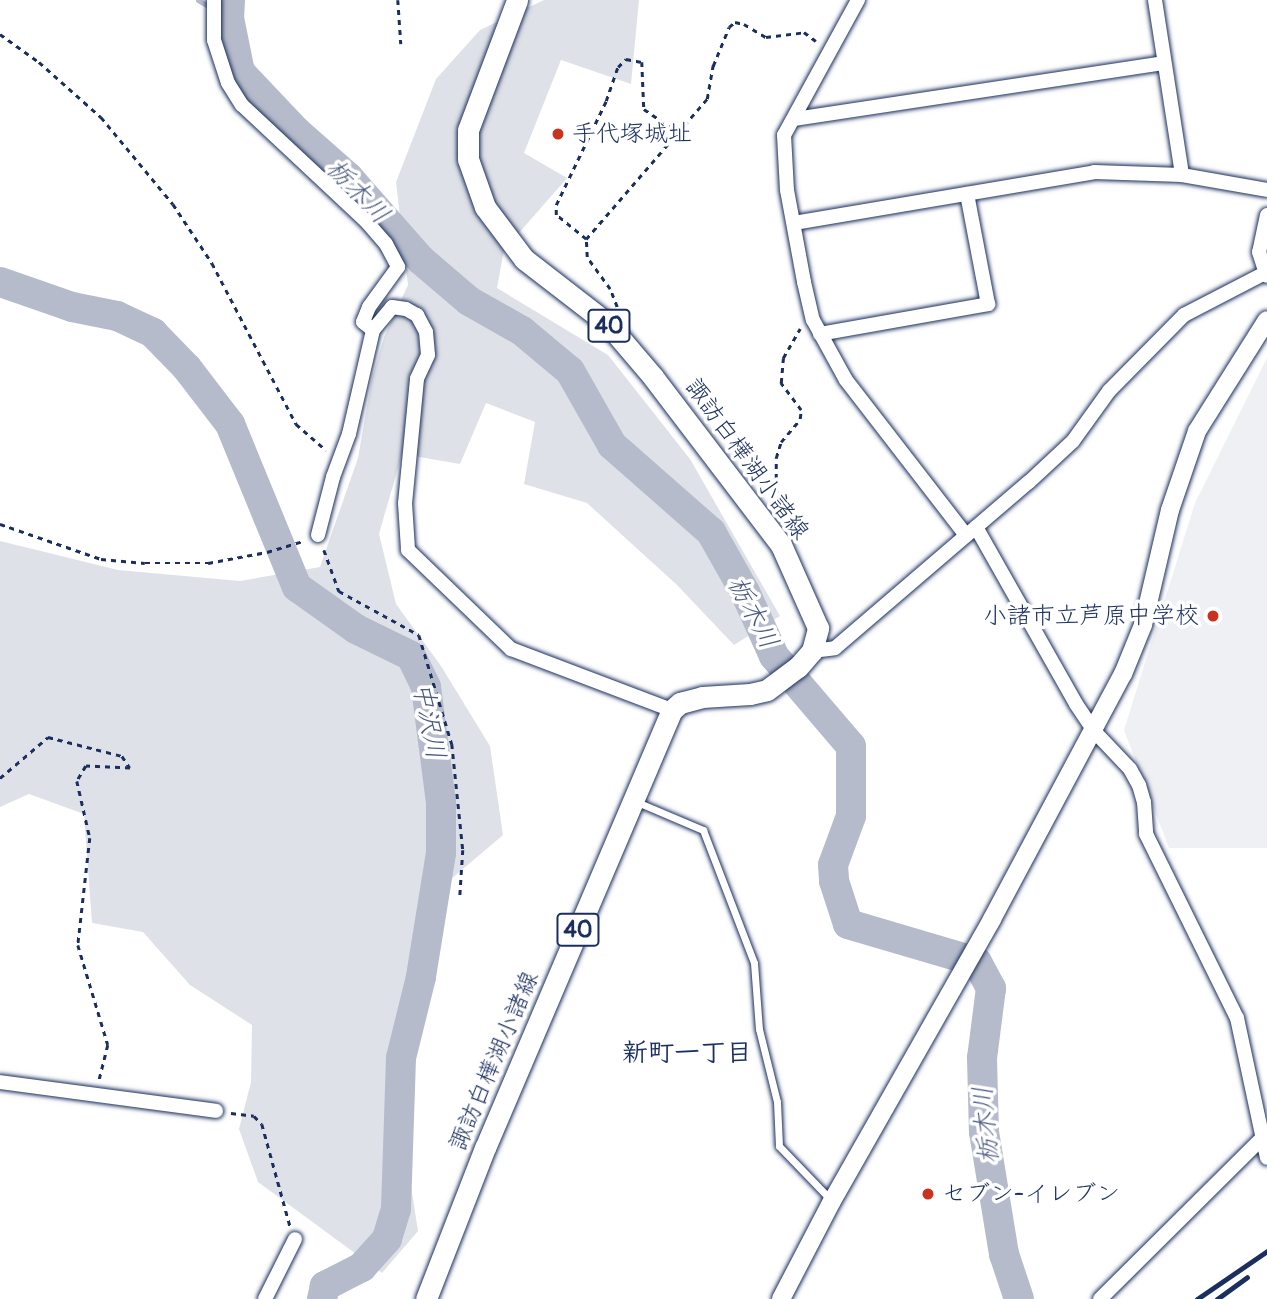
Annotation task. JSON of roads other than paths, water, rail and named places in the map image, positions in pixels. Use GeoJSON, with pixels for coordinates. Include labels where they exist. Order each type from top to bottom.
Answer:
{"type":"FeatureCollection","features":[{"type":"Feature","properties":{"kind":"main road","name":"諏訪白樺湖小諸線"},"geometry":{"type":"LineString","coordinates":[[517,0],[468,131],[468,159],[485,207],[524,259],[615,332],[663,388],[782,545],[818,628],[812,651]]}},
{"type":"Feature","properties":{"kind":"main road"},"geometry":{"type":"LineString","coordinates":[[672,710],[680,703],[702,697],[767,690],[798,667],[812,651]]}},
{"type":"Feature","properties":{"kind":"main road","name":"諏訪白樺湖小諸線"},"geometry":{"type":"LineString","coordinates":[[426,1299],[485,1148],[672,710]]}},
{"type":"Feature","properties":{"kind":"street"},"geometry":{"type":"LineString","coordinates":[[214,0],[214,40],[228,83],[242,106],[366,221],[386,243],[398,267],[366,314],[363,322],[373,330]]}},
{"type":"Feature","properties":{"kind":"street"},"geometry":{"type":"LineString","coordinates":[[1155,0],[1182,175]]}},
{"type":"Feature","properties":{"kind":"street"},"geometry":{"type":"LineString","coordinates":[[862,1],[830,51],[784,135],[787,190],[811,311],[820,334],[846,380],[878,423],[971,531],[1094,731],[1130,769],[1139,785],[1144,802],[1146,834],[1237,1017],[1265,1135],[1267,1158]]}},
{"type":"Feature","properties":{"kind":"street"},"geometry":{"type":"LineString","coordinates":[[794,119],[1163,63]]}},
{"type":"Feature","properties":{"kind":"street"},"geometry":{"type":"LineString","coordinates":[[794,223],[1094,172],[1182,175],[1267,190]]}},
{"type":"Feature","properties":{"kind":"street"},"geometry":{"type":"LineString","coordinates":[[820,334],[988,303],[967,194]]}},
{"type":"Feature","properties":{"kind":"street"},"geometry":{"type":"LineString","coordinates":[[812,651],[835,648],[1073,441],[1109,391],[1184,315],[1266,274],[1259,252],[1267,215]]}},
{"type":"Feature","properties":{"kind":"street"},"geometry":{"type":"LineString","coordinates":[[318,535],[333,477],[349,434],[373,330],[392,307],[406,309],[416,315],[426,332],[428,355],[417,379],[405,503],[408,550],[511,649],[672,710]]}},
{"type":"Feature","properties":{"kind":"street"},"geometry":{"type":"LineString","coordinates":[[781,1299],[832,1201],[947,994],[992,919],[1094,731],[1143,625],[1171,510],[1197,431],[1267,320]]}},
{"type":"Feature","properties":{"kind":"street"},"geometry":{"type":"LineString","coordinates":[[0,1082],[216,1111]]}},
{"type":"Feature","properties":{"kind":"street"},"geometry":{"type":"LineString","coordinates":[[1100,1299],[1265,1135]]}},
{"type":"Feature","properties":{"kind":"street"},"geometry":{"type":"LineString","coordinates":[[265,1299],[295,1239]]}},
{"type":"Feature","properties":{"kind":"lane"},"geometry":{"type":"LineString","coordinates":[[633,800],[703,830],[754,963],[759,1028],[776,1102],[779,1146],[832,1201]]}},
{"type":"Feature","properties":{"kind":"waterway"},"geometry":{"type":"LineString","coordinates":[[198,0],[229,18]]}},
{"type":"Feature","properties":{"kind":"waterway","name":"栃木川"},"geometry":{"type":"LineString","coordinates":[[230,0],[229,18],[240,72],[297,132],[348,177],[421,260],[469,301],[522,331],[570,371],[612,445],[711,532],[745,592],[774,656],[851,746],[851,816],[833,865],[834,881],[848,924],[977,962],[991,988],[982,1058],[984,1132],[1004,1254],[1019,1299]]}},
{"type":"Feature","properties":{"kind":"waterway","name":"中沢川"},"geometry":{"type":"LineString","coordinates":[[0,282],[72,307],[117,316],[153,333],[187,368],[230,424],[297,587],[356,629],[411,656],[426,687],[441,802],[441,853],[421,977],[401,1058],[396,1209],[387,1239],[362,1267],[325,1286],[322,1299]]}},
{"type":"Feature","properties":{"kind":"railway"},"geometry":{"type":"LineString","coordinates":[[1197,1299],[1267,1251]]}},
{"type":"Feature","properties":{"kind":"railway"},"geometry":{"type":"LineString","coordinates":[[1217,1299],[1247,1277]]}},
{"type":"Feature","properties":{"kind":"place","name":"手代塚城址"},"geometry":{"type":"Point","coordinates":[558,134]}},
{"type":"Feature","properties":{"kind":"place","name":"小諸市立芦原中学校"},"geometry":{"type":"Point","coordinates":[1213,616]}},
{"type":"Feature","properties":{"kind":"place","name":"セブン-イレブン"},"geometry":{"type":"Point","coordinates":[928,1194]}},
{"type":"Feature","properties":{"kind":"district","name":"新町一丁目"},"geometry":{"type":"Point","coordinates":[687,1054]}}]}
